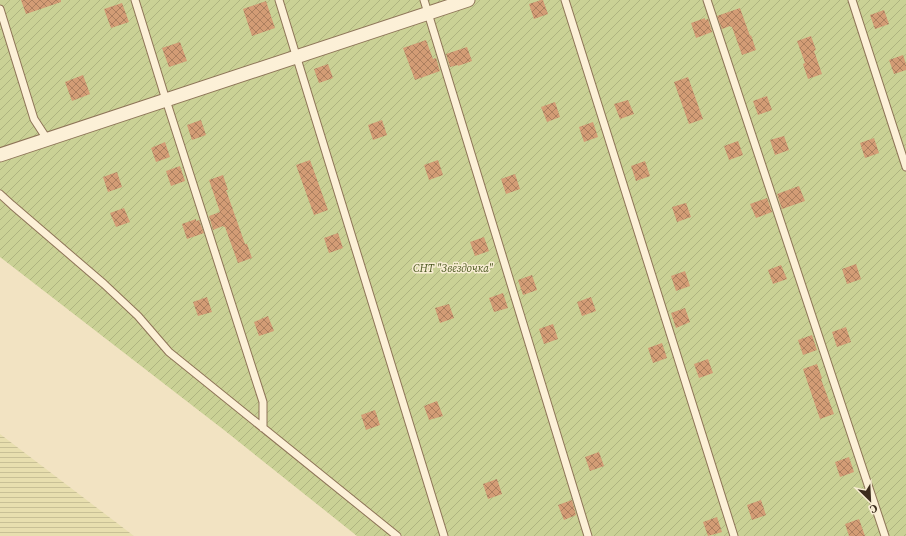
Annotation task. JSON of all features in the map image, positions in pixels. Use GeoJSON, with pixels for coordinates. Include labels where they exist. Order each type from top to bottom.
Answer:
{"type":"FeatureCollection","features":[{"type":"Feature","properties":{"kind":"street"},"geometry":{"type":"LineString","coordinates":[[0,155],[468,0]]}},
{"type":"Feature","properties":{"kind":"lane"},"geometry":{"type":"LineString","coordinates":[[135,0],[263,402],[262,428]]}},
{"type":"Feature","properties":{"kind":"lane"},"geometry":{"type":"LineString","coordinates":[[279,0],[444,536]]}},
{"type":"Feature","properties":{"kind":"lane"},"geometry":{"type":"LineString","coordinates":[[424,0],[588,536]]}},
{"type":"Feature","properties":{"kind":"lane"},"geometry":{"type":"LineString","coordinates":[[565,0],[734,536]]}},
{"type":"Feature","properties":{"kind":"lane"},"geometry":{"type":"LineString","coordinates":[[707,0],[884,536]]}},
{"type":"Feature","properties":{"kind":"lane"},"geometry":{"type":"LineString","coordinates":[[852,0],[906,167]]}},
{"type":"Feature","properties":{"kind":"lane"},"geometry":{"type":"LineString","coordinates":[[0,9],[34,119],[47,139]]}},
{"type":"Feature","properties":{"kind":"lane"},"geometry":{"type":"LineString","coordinates":[[0,194],[133,310],[169,352],[397,536]]}},
{"type":"Feature","properties":{"kind":"shaded area"},"geometry":{"type":"Polygon","coordinates":[[[0,434],[134,536],[0,536],[0,434]]]}},
{"type":"Feature","properties":{"kind":"green space","name":"СНТ \"Звёздочка\""},"geometry":{"type":"Polygon","coordinates":[[[0,0],[906,0],[906,536],[357,536],[224,430],[0,257],[0,0]]]}},
{"type":"Feature","properties":{"kind":"building"},"geometry":{"type":"Polygon","coordinates":[[[21,0],[61,0],[61,2],[26,14],[21,0]]]}},
{"type":"Feature","properties":{"kind":"building"},"geometry":{"type":"Polygon","coordinates":[[[543,0],[548,14],[534,19],[529,4],[543,0]]]}},
{"type":"Feature","properties":{"kind":"building"},"geometry":{"type":"Polygon","coordinates":[[[266,1],[275,28],[252,36],[243,9],[266,1]]]}},
{"type":"Feature","properties":{"kind":"building"},"geometry":{"type":"Polygon","coordinates":[[[122,3],[129,22],[111,28],[104,9],[122,3]]]}},
{"type":"Feature","properties":{"kind":"building"},"geometry":{"type":"Polygon","coordinates":[[[740,8],[756,50],[742,55],[732,27],[730,26],[722,29],[717,16],[740,8]]]}},
{"type":"Feature","properties":{"kind":"building"},"geometry":{"type":"Polygon","coordinates":[[[884,10],[889,24],[875,29],[870,15],[884,10]]]}},
{"type":"Feature","properties":{"kind":"building"},"geometry":{"type":"Polygon","coordinates":[[[705,18],[705,20],[708,19],[712,32],[696,38],[691,23],[705,18]]]}},
{"type":"Feature","properties":{"kind":"building"},"geometry":{"type":"Polygon","coordinates":[[[811,36],[816,50],[814,51],[822,74],[808,79],[803,64],[805,63],[797,41],[811,36]]]}},
{"type":"Feature","properties":{"kind":"building"},"geometry":{"type":"Polygon","coordinates":[[[426,40],[433,59],[436,58],[440,71],[415,80],[403,48],[426,40]]]}},
{"type":"Feature","properties":{"kind":"building"},"geometry":{"type":"Polygon","coordinates":[[[180,42],[187,61],[169,67],[162,48],[180,42]]]}},
{"type":"Feature","properties":{"kind":"building"},"geometry":{"type":"Polygon","coordinates":[[[467,47],[472,61],[450,67],[446,54],[467,47]]]}},
{"type":"Feature","properties":{"kind":"building"},"geometry":{"type":"Polygon","coordinates":[[[903,55],[906,70],[894,74],[889,60],[903,55]]]}},
{"type":"Feature","properties":{"kind":"building"},"geometry":{"type":"Polygon","coordinates":[[[328,64],[333,78],[319,83],[314,69],[328,64]]]}},
{"type":"Feature","properties":{"kind":"building"},"geometry":{"type":"Polygon","coordinates":[[[83,75],[90,94],[72,101],[65,82],[83,75]]]}},
{"type":"Feature","properties":{"kind":"building"},"geometry":{"type":"Polygon","coordinates":[[[688,77],[703,119],[689,124],[674,82],[688,77]]]}},
{"type":"Feature","properties":{"kind":"building"},"geometry":{"type":"Polygon","coordinates":[[[767,96],[772,110],[758,115],[753,101],[767,96]]]}},
{"type":"Feature","properties":{"kind":"building"},"geometry":{"type":"Polygon","coordinates":[[[628,100],[634,114],[620,119],[614,104],[628,100]]]}},
{"type":"Feature","properties":{"kind":"building"},"geometry":{"type":"Polygon","coordinates":[[[555,102],[560,117],[547,122],[541,107],[555,102]]]}},
{"type":"Feature","properties":{"kind":"building"},"geometry":{"type":"Polygon","coordinates":[[[201,120],[206,135],[192,140],[187,125],[201,120]]]}},
{"type":"Feature","properties":{"kind":"building"},"geometry":{"type":"Polygon","coordinates":[[[382,120],[387,135],[373,140],[368,125],[382,120]]]}},
{"type":"Feature","properties":{"kind":"building"},"geometry":{"type":"Polygon","coordinates":[[[593,122],[598,137],[584,142],[579,127],[593,122]]]}},
{"type":"Feature","properties":{"kind":"building"},"geometry":{"type":"Polygon","coordinates":[[[784,136],[789,150],[775,155],[770,140],[784,136]]]}},
{"type":"Feature","properties":{"kind":"building"},"geometry":{"type":"Polygon","coordinates":[[[874,138],[879,153],[865,158],[860,143],[874,138]]]}},
{"type":"Feature","properties":{"kind":"building"},"geometry":{"type":"Polygon","coordinates":[[[738,141],[743,155],[729,160],[724,146],[738,141]]]}},
{"type":"Feature","properties":{"kind":"building"},"geometry":{"type":"Polygon","coordinates":[[[165,142],[170,157],[156,162],[151,148],[165,142]]]}},
{"type":"Feature","properties":{"kind":"building"},"geometry":{"type":"Polygon","coordinates":[[[310,160],[328,210],[314,215],[296,165],[310,160]]]}},
{"type":"Feature","properties":{"kind":"building"},"geometry":{"type":"Polygon","coordinates":[[[438,160],[443,175],[429,180],[424,165],[438,160]]]}},
{"type":"Feature","properties":{"kind":"building"},"geometry":{"type":"Polygon","coordinates":[[[645,161],[650,176],[636,181],[631,166],[645,161]]]}},
{"type":"Feature","properties":{"kind":"building"},"geometry":{"type":"Polygon","coordinates":[[[180,166],[185,181],[171,186],[166,171],[180,166]]]}},
{"type":"Feature","properties":{"kind":"building"},"geometry":{"type":"Polygon","coordinates":[[[117,172],[122,187],[108,192],[103,177],[117,172]]]}},
{"type":"Feature","properties":{"kind":"building"},"geometry":{"type":"Polygon","coordinates":[[[515,174],[520,189],[506,194],[501,179],[515,174]]]}},
{"type":"Feature","properties":{"kind":"building"},"geometry":{"type":"Polygon","coordinates":[[[223,175],[228,190],[226,190],[245,244],[247,244],[252,258],[238,263],[225,227],[223,226],[213,230],[209,216],[220,212],[209,180],[223,175]]]}},
{"type":"Feature","properties":{"kind":"building"},"geometry":{"type":"Polygon","coordinates":[[[799,186],[805,201],[782,209],[777,194],[799,186]]]}},
{"type":"Feature","properties":{"kind":"building"},"geometry":{"type":"Polygon","coordinates":[[[767,198],[772,212],[756,218],[750,204],[767,198]]]}},
{"type":"Feature","properties":{"kind":"building"},"geometry":{"type":"Polygon","coordinates":[[[686,203],[691,217],[677,222],[672,207],[686,203]]]}},
{"type":"Feature","properties":{"kind":"building"},"geometry":{"type":"Polygon","coordinates":[[[124,208],[130,222],[116,227],[110,213],[124,208]]]}},
{"type":"Feature","properties":{"kind":"building"},"geometry":{"type":"Polygon","coordinates":[[[196,219],[196,221],[199,220],[204,233],[187,239],[182,224],[196,219]]]}},
{"type":"Feature","properties":{"kind":"building"},"geometry":{"type":"Polygon","coordinates":[[[338,233],[343,248],[329,253],[324,238],[338,233]]]}},
{"type":"Feature","properties":{"kind":"building"},"geometry":{"type":"Polygon","coordinates":[[[484,237],[489,251],[475,256],[470,242],[484,237]]]}},
{"type":"Feature","properties":{"kind":"building"},"geometry":{"type":"Polygon","coordinates":[[[856,264],[861,279],[847,284],[842,269],[856,264]]]}},
{"type":"Feature","properties":{"kind":"building"},"geometry":{"type":"Polygon","coordinates":[[[781,265],[787,279],[773,284],[768,270],[781,265]]]}},
{"type":"Feature","properties":{"kind":"building"},"geometry":{"type":"Polygon","coordinates":[[[685,271],[690,286],[676,291],[671,276],[685,271]]]}},
{"type":"Feature","properties":{"kind":"building"},"geometry":{"type":"Polygon","coordinates":[[[532,275],[537,290],[523,295],[518,280],[532,275]]]}},
{"type":"Feature","properties":{"kind":"building"},"geometry":{"type":"Polygon","coordinates":[[[503,293],[508,308],[494,312],[489,298],[503,293]]]}},
{"type":"Feature","properties":{"kind":"building"},"geometry":{"type":"Polygon","coordinates":[[[207,297],[212,312],[198,316],[193,302],[207,297]]]}},
{"type":"Feature","properties":{"kind":"building"},"geometry":{"type":"Polygon","coordinates":[[[591,297],[596,311],[582,316],[577,302],[591,297]]]}},
{"type":"Feature","properties":{"kind":"building"},"geometry":{"type":"Polygon","coordinates":[[[449,304],[454,318],[440,323],[435,308],[449,304]]]}},
{"type":"Feature","properties":{"kind":"building"},"geometry":{"type":"Polygon","coordinates":[[[685,308],[690,322],[676,328],[671,313],[685,308]]]}},
{"type":"Feature","properties":{"kind":"building"},"geometry":{"type":"Polygon","coordinates":[[[268,316],[274,331],[259,336],[254,322],[268,316]]]}},
{"type":"Feature","properties":{"kind":"building"},"geometry":{"type":"Polygon","coordinates":[[[553,324],[558,339],[544,344],[539,329],[553,324]]]}},
{"type":"Feature","properties":{"kind":"building"},"geometry":{"type":"Polygon","coordinates":[[[846,327],[851,342],[837,347],[832,332],[846,327]]]}},
{"type":"Feature","properties":{"kind":"building"},"geometry":{"type":"Polygon","coordinates":[[[812,335],[817,350],[803,355],[798,340],[812,335]]]}},
{"type":"Feature","properties":{"kind":"building"},"geometry":{"type":"Polygon","coordinates":[[[662,343],[667,358],[653,363],[648,348],[662,343]]]}},
{"type":"Feature","properties":{"kind":"building"},"geometry":{"type":"Polygon","coordinates":[[[708,359],[713,373],[699,378],[694,364],[708,359]]]}},
{"type":"Feature","properties":{"kind":"building"},"geometry":{"type":"Polygon","coordinates":[[[817,364],[834,414],[820,419],[803,369],[817,364]]]}},
{"type":"Feature","properties":{"kind":"building"},"geometry":{"type":"Polygon","coordinates":[[[437,401],[443,416],[429,420],[424,406],[437,401]]]}},
{"type":"Feature","properties":{"kind":"building"},"geometry":{"type":"Polygon","coordinates":[[[375,410],[380,425],[366,430],[361,415],[375,410]]]}},
{"type":"Feature","properties":{"kind":"building"},"geometry":{"type":"Polygon","coordinates":[[[599,452],[604,466],[590,471],[585,457],[599,452]]]}},
{"type":"Feature","properties":{"kind":"building"},"geometry":{"type":"Polygon","coordinates":[[[849,457],[854,472],[840,477],[835,462],[849,457]]]}},
{"type":"Feature","properties":{"kind":"building"},"geometry":{"type":"Polygon","coordinates":[[[497,479],[502,494],[488,499],[483,484],[497,479]]]}},
{"type":"Feature","properties":{"kind":"building"},"geometry":{"type":"Polygon","coordinates":[[[572,500],[576,515],[564,520],[558,505],[572,500]]]}},
{"type":"Feature","properties":{"kind":"building"},"geometry":{"type":"Polygon","coordinates":[[[761,500],[766,515],[752,520],[747,505],[761,500]]]}},
{"type":"Feature","properties":{"kind":"building"},"geometry":{"type":"Polygon","coordinates":[[[717,517],[722,532],[708,536],[703,522],[717,517]]]}},
{"type":"Feature","properties":{"kind":"building"},"geometry":{"type":"Polygon","coordinates":[[[859,519],[865,536],[849,536],[845,524],[859,519]]]}}]}
